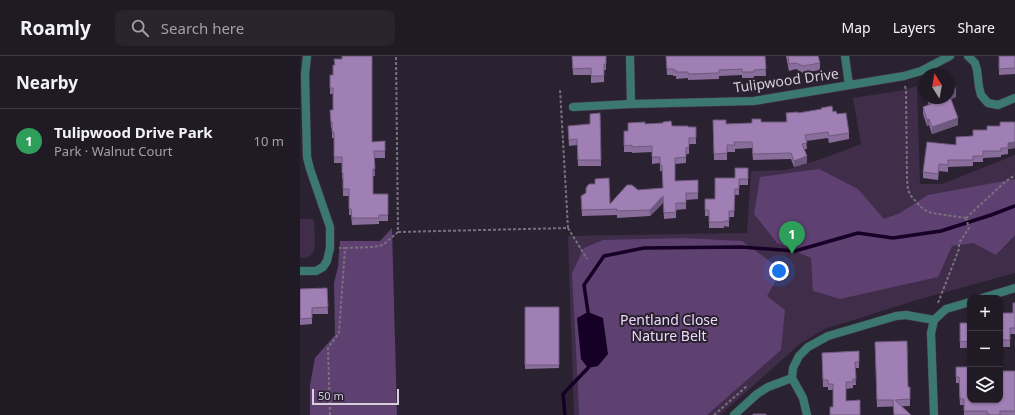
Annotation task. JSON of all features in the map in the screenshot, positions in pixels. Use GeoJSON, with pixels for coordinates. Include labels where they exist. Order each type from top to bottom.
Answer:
{"type":"FeatureCollection","features":[{"type":"Feature","properties":{"kind":"street"},"geometry":{"type":"LineString","coordinates":[[300,271],[316,271],[323,267],[327,261],[330,248],[330,227],[307,157],[306,56]]}},
{"type":"Feature","properties":{"kind":"street"},"geometry":{"type":"LineString","coordinates":[[630,56],[631,104]]}},
{"type":"Feature","properties":{"kind":"street"},"geometry":{"type":"LineString","coordinates":[[845,56],[849,85]]}},
{"type":"Feature","properties":{"kind":"street","name":"Tulipwood Drive"},"geometry":{"type":"LineString","coordinates":[[573,107],[754,100],[904,76],[921,71],[950,56]]}},
{"type":"Feature","properties":{"kind":"street"},"geometry":{"type":"LineString","coordinates":[[968,56],[975,63],[978,70],[979,87],[982,95],[988,103],[998,105],[1015,98]]}},
{"type":"Feature","properties":{"kind":"street"},"geometry":{"type":"LineString","coordinates":[[992,295],[1015,288]]}},
{"type":"Feature","properties":{"kind":"street"},"geometry":{"type":"LineString","coordinates":[[934,415],[932,333],[934,320],[946,309],[967,303]]}},
{"type":"Feature","properties":{"kind":"street"},"geometry":{"type":"LineString","coordinates":[[807,415],[803,398],[792,378],[793,368],[799,356],[808,347],[828,336],[896,316],[906,315],[934,320]]}},
{"type":"Feature","properties":{"kind":"street"},"geometry":{"type":"LineString","coordinates":[[734,415],[757,394],[768,387],[792,378]]}},
{"type":"Feature","properties":{"kind":"path"},"geometry":{"type":"LineString","coordinates":[[396,56],[398,232]]}},
{"type":"Feature","properties":{"kind":"path"},"geometry":{"type":"LineString","coordinates":[[904,76],[906,91],[908,190],[911,196],[921,207],[928,212],[966,218]]}},
{"type":"Feature","properties":{"kind":"path"},"geometry":{"type":"LineString","coordinates":[[560,89],[568,228],[586,259]]}},
{"type":"Feature","properties":{"kind":"path"},"geometry":{"type":"LineString","coordinates":[[966,218],[1004,182],[1015,175]]}},
{"type":"Feature","properties":{"kind":"path"},"geometry":{"type":"LineString","coordinates":[[941,313],[937,304],[959,250],[959,243],[969,228],[966,218]]}},
{"type":"Feature","properties":{"kind":"path"},"geometry":{"type":"LineString","coordinates":[[330,248],[374,247],[383,245],[398,232],[568,228]]}},
{"type":"Feature","properties":{"kind":"path"},"geometry":{"type":"LineString","coordinates":[[330,415],[328,348],[339,333],[345,248]]}},
{"type":"Feature","properties":{"kind":"path"},"geometry":{"type":"LineString","coordinates":[[714,415],[746,386]]}},
{"type":"Feature","properties":{"kind":"green space"},"geometry":{"type":"Polygon","coordinates":[[[917,86],[920,184],[942,184],[1015,155],[1015,273],[917,300],[825,329],[801,343],[720,415],[574,415],[568,236],[747,233],[751,171],[786,170],[861,144],[853,98],[904,90],[917,86]]]}},
{"type":"Feature","properties":{"kind":"green space"},"geometry":{"type":"Polygon","coordinates":[[[819,169],[858,189],[884,219],[900,213],[928,195],[1015,179],[1015,235],[996,255],[973,243],[952,246],[938,277],[840,299],[813,291],[811,258],[777,243],[754,214],[760,177],[819,169]]]}},
{"type":"Feature","properties":{"kind":"green space"},"geometry":{"type":"Polygon","coordinates":[[[300,219],[312,219],[314,221],[314,251],[311,255],[305,258],[300,258],[300,219]]]}},
{"type":"Feature","properties":{"kind":"green space"},"geometry":{"type":"Polygon","coordinates":[[[392,228],[397,415],[310,415],[310,385],[315,358],[335,335],[334,283],[338,267],[340,241],[380,241],[392,228]]]}},
{"type":"Feature","properties":{"kind":"green space","name":"Pentland Close Nature Belt"},"geometry":{"type":"Polygon","coordinates":[[[683,238],[742,241],[782,270],[767,296],[785,310],[781,350],[707,415],[579,415],[572,273],[584,248],[603,240],[683,238]]]}},
{"type":"Feature","properties":{"kind":"shaded area"},"geometry":{"type":"Polygon","coordinates":[[[588,312],[603,318],[608,354],[598,366],[588,368],[581,359],[577,318],[588,312]]]}},
{"type":"Feature","properties":{"kind":"building"},"geometry":{"type":"Polygon","coordinates":[[[342,56],[372,56],[372,142],[385,141],[385,151],[374,151],[375,169],[373,169],[373,194],[388,194],[388,215],[379,215],[379,218],[352,218],[351,209],[349,209],[349,189],[343,189],[342,157],[334,157],[334,132],[332,132],[330,110],[333,110],[333,88],[330,88],[330,75],[333,75],[333,65],[335,65],[334,59],[342,59],[342,56]]]}},
{"type":"Feature","properties":{"kind":"building"},"geometry":{"type":"Polygon","coordinates":[[[572,56],[606,56],[604,76],[591,76],[591,68],[573,69],[572,56]]]}},
{"type":"Feature","properties":{"kind":"building"},"geometry":{"type":"Polygon","coordinates":[[[666,56],[765,56],[766,69],[754,70],[754,72],[742,72],[742,69],[719,70],[719,73],[688,74],[688,72],[676,72],[676,70],[673,69],[667,69],[666,56]]]}},
{"type":"Feature","properties":{"kind":"building"},"geometry":{"type":"Polygon","coordinates":[[[788,56],[818,56],[820,63],[803,66],[796,63],[789,64],[788,56]]]}},
{"type":"Feature","properties":{"kind":"building"},"geometry":{"type":"Polygon","coordinates":[[[999,56],[1015,56],[1015,68],[999,69],[999,56]]]}},
{"type":"Feature","properties":{"kind":"building"},"geometry":{"type":"Polygon","coordinates":[[[931,104],[953,104],[958,118],[932,127],[929,119],[927,120],[923,107],[931,104]]]}},
{"type":"Feature","properties":{"kind":"building"},"geometry":{"type":"Polygon","coordinates":[[[832,106],[833,112],[836,111],[837,114],[846,113],[849,133],[829,136],[828,132],[805,135],[807,143],[802,144],[807,156],[794,161],[791,153],[753,154],[752,142],[734,142],[735,145],[727,145],[727,153],[714,154],[713,120],[726,120],[726,124],[752,123],[752,119],[761,119],[761,122],[787,122],[786,113],[798,113],[832,106]]]}},
{"type":"Feature","properties":{"kind":"building"},"geometry":{"type":"Polygon","coordinates":[[[600,113],[601,160],[578,160],[577,139],[569,140],[568,126],[590,124],[590,114],[600,113]]]}},
{"type":"Feature","properties":{"kind":"building"},"geometry":{"type":"Polygon","coordinates":[[[671,121],[672,126],[696,127],[696,138],[689,138],[689,147],[686,148],[686,157],[675,158],[675,181],[698,180],[698,193],[686,193],[686,203],[676,203],[676,212],[664,213],[663,196],[650,210],[582,210],[581,196],[586,193],[586,188],[589,184],[595,184],[595,179],[609,178],[610,204],[627,185],[632,185],[638,190],[663,188],[662,165],[660,165],[660,157],[652,157],[652,146],[624,146],[624,131],[628,131],[628,123],[645,122],[645,124],[671,121]]]}},
{"type":"Feature","properties":{"kind":"building"},"geometry":{"type":"Polygon","coordinates":[[[1000,122],[1015,122],[1015,142],[1008,143],[1008,148],[1001,148],[1001,151],[983,151],[983,156],[973,156],[973,160],[948,160],[948,165],[939,164],[938,174],[923,172],[927,142],[956,145],[956,137],[973,136],[973,130],[987,130],[987,126],[1000,126],[1000,122]]]}},
{"type":"Feature","properties":{"kind":"building"},"geometry":{"type":"Polygon","coordinates":[[[735,168],[748,168],[748,179],[739,179],[739,189],[735,189],[734,211],[729,211],[729,221],[709,222],[709,210],[705,210],[705,199],[715,199],[715,178],[735,178],[735,168]]]}},
{"type":"Feature","properties":{"kind":"building"},"geometry":{"type":"Polygon","coordinates":[[[327,288],[328,307],[312,308],[312,318],[300,319],[300,289],[327,288]]]}},
{"type":"Feature","properties":{"kind":"building"},"geometry":{"type":"Polygon","coordinates":[[[1013,303],[1015,303],[1015,328],[1010,328],[1010,340],[1003,340],[1003,313],[1013,313],[1013,303]]]}},
{"type":"Feature","properties":{"kind":"building"},"geometry":{"type":"Polygon","coordinates":[[[525,307],[559,307],[559,365],[525,365],[525,307]]]}},
{"type":"Feature","properties":{"kind":"building"},"geometry":{"type":"Polygon","coordinates":[[[960,323],[967,323],[967,341],[960,342],[960,323]]]}},
{"type":"Feature","properties":{"kind":"building"},"geometry":{"type":"Polygon","coordinates":[[[907,341],[908,387],[910,387],[910,399],[895,400],[911,415],[894,415],[893,400],[877,400],[875,342],[907,341]]]}},
{"type":"Feature","properties":{"kind":"building"},"geometry":{"type":"Polygon","coordinates":[[[859,351],[859,362],[855,362],[856,379],[853,379],[853,382],[846,382],[846,401],[860,400],[860,415],[830,415],[830,407],[833,407],[833,384],[828,384],[828,380],[823,380],[822,353],[859,351]]]}},
{"type":"Feature","properties":{"kind":"building"},"geometry":{"type":"Polygon","coordinates":[[[956,367],[967,367],[967,403],[1003,403],[1003,371],[1015,371],[1015,411],[1000,411],[1000,415],[990,415],[987,414],[987,411],[964,411],[964,399],[960,399],[959,377],[956,377],[956,367]]]}},
{"type":"Feature","properties":{"kind":"building"},"geometry":{"type":"Polygon","coordinates":[[[766,414],[766,415],[753,415],[766,414]]]}},
{"type":"Feature","properties":{"kind":"waterway"},"geometry":{"type":"LineString","coordinates":[[588,312],[584,285],[604,256],[644,248],[742,247],[795,251],[858,233],[893,238],[941,231],[1015,206]]}},
{"type":"Feature","properties":{"kind":"waterway"},"geometry":{"type":"LineString","coordinates":[[565,415],[563,394],[588,368]]}},
{"type":"Feature","properties":{"kind":"place","name":"Tulipwood Drive Park"},"geometry":{"type":"Point","coordinates":[792,254]}}]}
